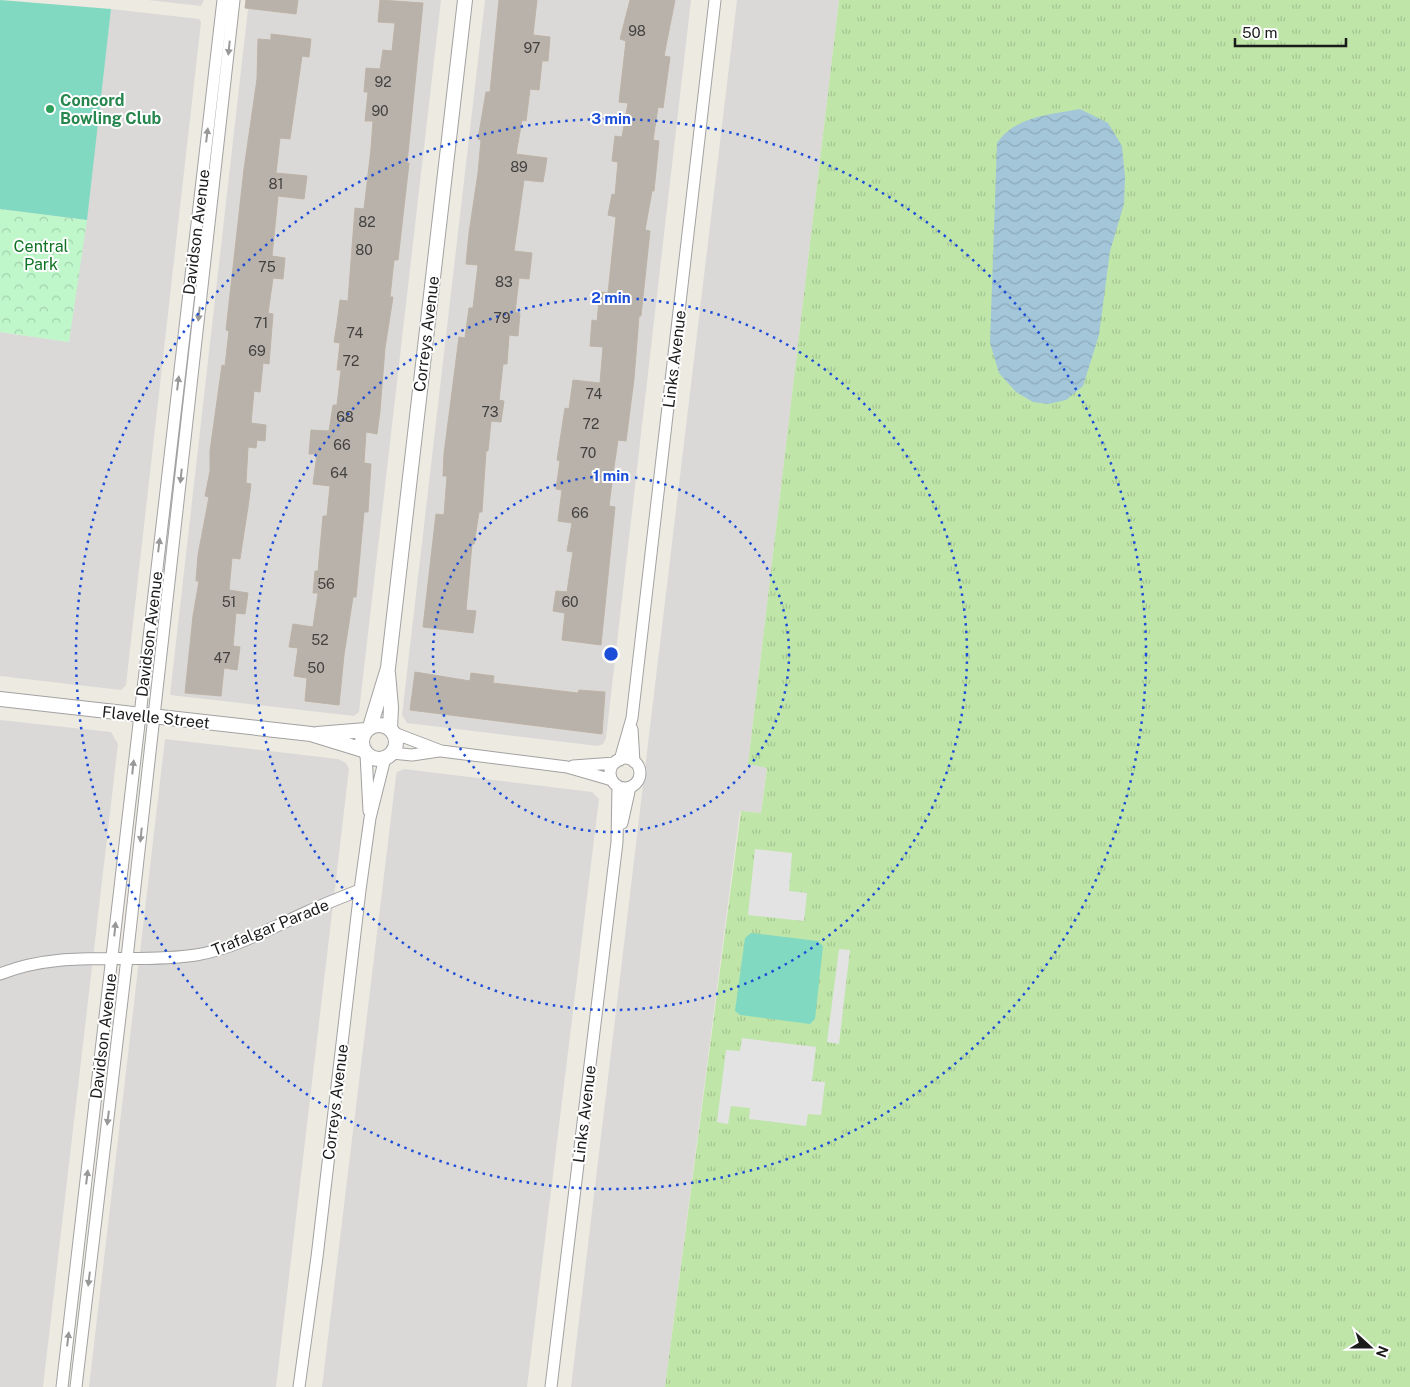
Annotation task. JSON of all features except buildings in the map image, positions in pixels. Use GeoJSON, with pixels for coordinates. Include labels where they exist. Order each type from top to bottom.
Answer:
{"type":"FeatureCollection","features":[{"type":"Feature","properties":{"kind":"street","name":"Davidson Avenue"},"geometry":{"type":"LineString","coordinates":[[62,1387],[223,0]]}},
{"type":"Feature","properties":{"kind":"street","name":"Davidson Avenue"},"geometry":{"type":"LineString","coordinates":[[76,1387],[127,958],[234,0]]}},
{"type":"Feature","properties":{"kind":"street","name":"Correys Avenue"},"geometry":{"type":"LineString","coordinates":[[368,728],[388,668],[465,0]]}},
{"type":"Feature","properties":{"kind":"street","name":"Links Avenue"},"geometry":{"type":"LineString","coordinates":[[634,762],[632,718],[715,0]]}},
{"type":"Feature","properties":{"kind":"street","name":"Correys Avenue"},"geometry":{"type":"LineString","coordinates":[[388,668],[392,707],[392,731]]}},
{"type":"Feature","properties":{"kind":"street","name":"Flavelle Street"},"geometry":{"type":"LineString","coordinates":[[0,699],[311,734],[368,728]]}},
{"type":"Feature","properties":{"kind":"street","name":"Links Avenue"},"geometry":{"type":"LineString","coordinates":[[618,761],[632,718]]}},
{"type":"Feature","properties":{"kind":"street"},"geometry":{"type":"LineString","coordinates":[[441,751],[412,755],[389,755],[375,759],[365,752],[361,739],[368,728],[380,724],[392,731],[441,751],[567,767],[630,787],[636,783],[639,776],[638,768],[634,762],[618,761],[567,767]]}},
{"type":"Feature","properties":{"kind":"street"},"geometry":{"type":"LineString","coordinates":[[389,755],[396,743],[392,731]]}},
{"type":"Feature","properties":{"kind":"street","name":"Flavelle Street"},"geometry":{"type":"LineString","coordinates":[[311,734],[365,752]]}},
{"type":"Feature","properties":{"kind":"street","name":"Correys Avenue"},"geometry":{"type":"LineString","coordinates":[[365,752],[370,818]]}},
{"type":"Feature","properties":{"kind":"street","name":"Correys Avenue"},"geometry":{"type":"LineString","coordinates":[[299,1387],[318,1247],[370,818],[389,755]]}},
{"type":"Feature","properties":{"kind":"street"},"geometry":{"type":"LineString","coordinates":[[615,783],[611,771],[618,761]]}},
{"type":"Feature","properties":{"kind":"street","name":"Links Avenue"},"geometry":{"type":"LineString","coordinates":[[615,783],[617,842]]}},
{"type":"Feature","properties":{"kind":"street","name":"Links Avenue"},"geometry":{"type":"LineString","coordinates":[[551,1387],[617,842],[630,787]]}},
{"type":"Feature","properties":{"kind":"street","name":"Trafalgar Parade"},"geometry":{"type":"LineString","coordinates":[[0,974],[44,961],[182,956],[233,945],[360,890]]}},
{"type":"Feature","properties":{"kind":"shaded area"},"geometry":{"type":"Polygon","coordinates":[[[148,0],[204,0],[201,6],[148,0]]]}},
{"type":"Feature","properties":{"kind":"shaded area"},"geometry":{"type":"Polygon","coordinates":[[[249,0],[441,0],[359,712],[354,716],[170,695],[249,0]]]}},
{"type":"Feature","properties":{"kind":"shaded area"},"geometry":{"type":"Polygon","coordinates":[[[485,0],[691,0],[606,738],[603,744],[598,746],[407,723],[402,715],[485,0]]]}},
{"type":"Feature","properties":{"kind":"shaded area"},"geometry":{"type":"Polygon","coordinates":[[[737,0],[839,0],[748,764],[767,767],[761,813],[740,811],[665,1387],[571,1387],[737,0]]]}},
{"type":"Feature","properties":{"kind":"shaded area"},"geometry":{"type":"Polygon","coordinates":[[[111,9],[199,19],[201,22],[126,685],[121,690],[0,676],[0,332],[69,342],[111,9]]]}},
{"type":"Feature","properties":{"kind":"shaded area"},"geometry":{"type":"Polygon","coordinates":[[[0,720],[111,732],[118,744],[43,1387],[0,1387],[0,720]]]}},
{"type":"Feature","properties":{"kind":"shaded area"},"geometry":{"type":"Polygon","coordinates":[[[165,739],[338,759],[346,763],[349,769],[276,1387],[89,1387],[165,739]]]}},
{"type":"Feature","properties":{"kind":"shaded area"},"geometry":{"type":"Polygon","coordinates":[[[404,769],[592,792],[599,799],[527,1387],[322,1387],[396,776],[397,772],[404,769]]]}},
{"type":"Feature","properties":{"kind":"shaded area"},"geometry":{"type":"Polygon","coordinates":[[[755,849],[792,853],[789,891],[807,893],[804,921],[748,915],[755,849]]]}},
{"type":"Feature","properties":{"kind":"shaded area"},"geometry":{"type":"Polygon","coordinates":[[[839,949],[850,950],[839,1044],[827,1042],[839,949]]]}},
{"type":"Feature","properties":{"kind":"shaded area"},"geometry":{"type":"Polygon","coordinates":[[[742,1038],[816,1047],[812,1081],[825,1082],[821,1115],[808,1114],[806,1126],[749,1119],[750,1108],[731,1106],[728,1124],[717,1122],[726,1050],[740,1051],[742,1038]]]}},
{"type":"Feature","properties":{"kind":"green space","name":"Concord Bowling Club"},"geometry":{"type":"Polygon","coordinates":[[[0,0],[111,9],[87,220],[0,209],[0,0]]]}},
{"type":"Feature","properties":{"kind":"green space"},"geometry":{"type":"Polygon","coordinates":[[[839,0],[1410,0],[1410,1387],[665,1387],[741,811],[761,813],[767,768],[748,764],[839,0]]]}},
{"type":"Feature","properties":{"kind":"green space","name":"Central Park"},"geometry":{"type":"Polygon","coordinates":[[[0,209],[87,220],[69,342],[0,332],[0,209]]]}},
{"type":"Feature","properties":{"kind":"green space"},"geometry":{"type":"Polygon","coordinates":[[[751,933],[818,941],[823,946],[815,1019],[810,1024],[740,1015],[735,1011],[745,938],[751,933]]]}},
{"type":"Feature","properties":{"kind":"water"},"geometry":{"type":"Polygon","coordinates":[[[1080,109],[1108,123],[1122,146],[1125,177],[1124,204],[1110,251],[1099,335],[1083,386],[1066,400],[1048,404],[1033,402],[1016,392],[999,373],[990,343],[997,143],[1005,134],[1023,122],[1045,115],[1080,109]]]}},
{"type":"Feature","properties":{"kind":"place","name":"Concord Bowling Club"},"geometry":{"type":"Point","coordinates":[50,109]}}]}
